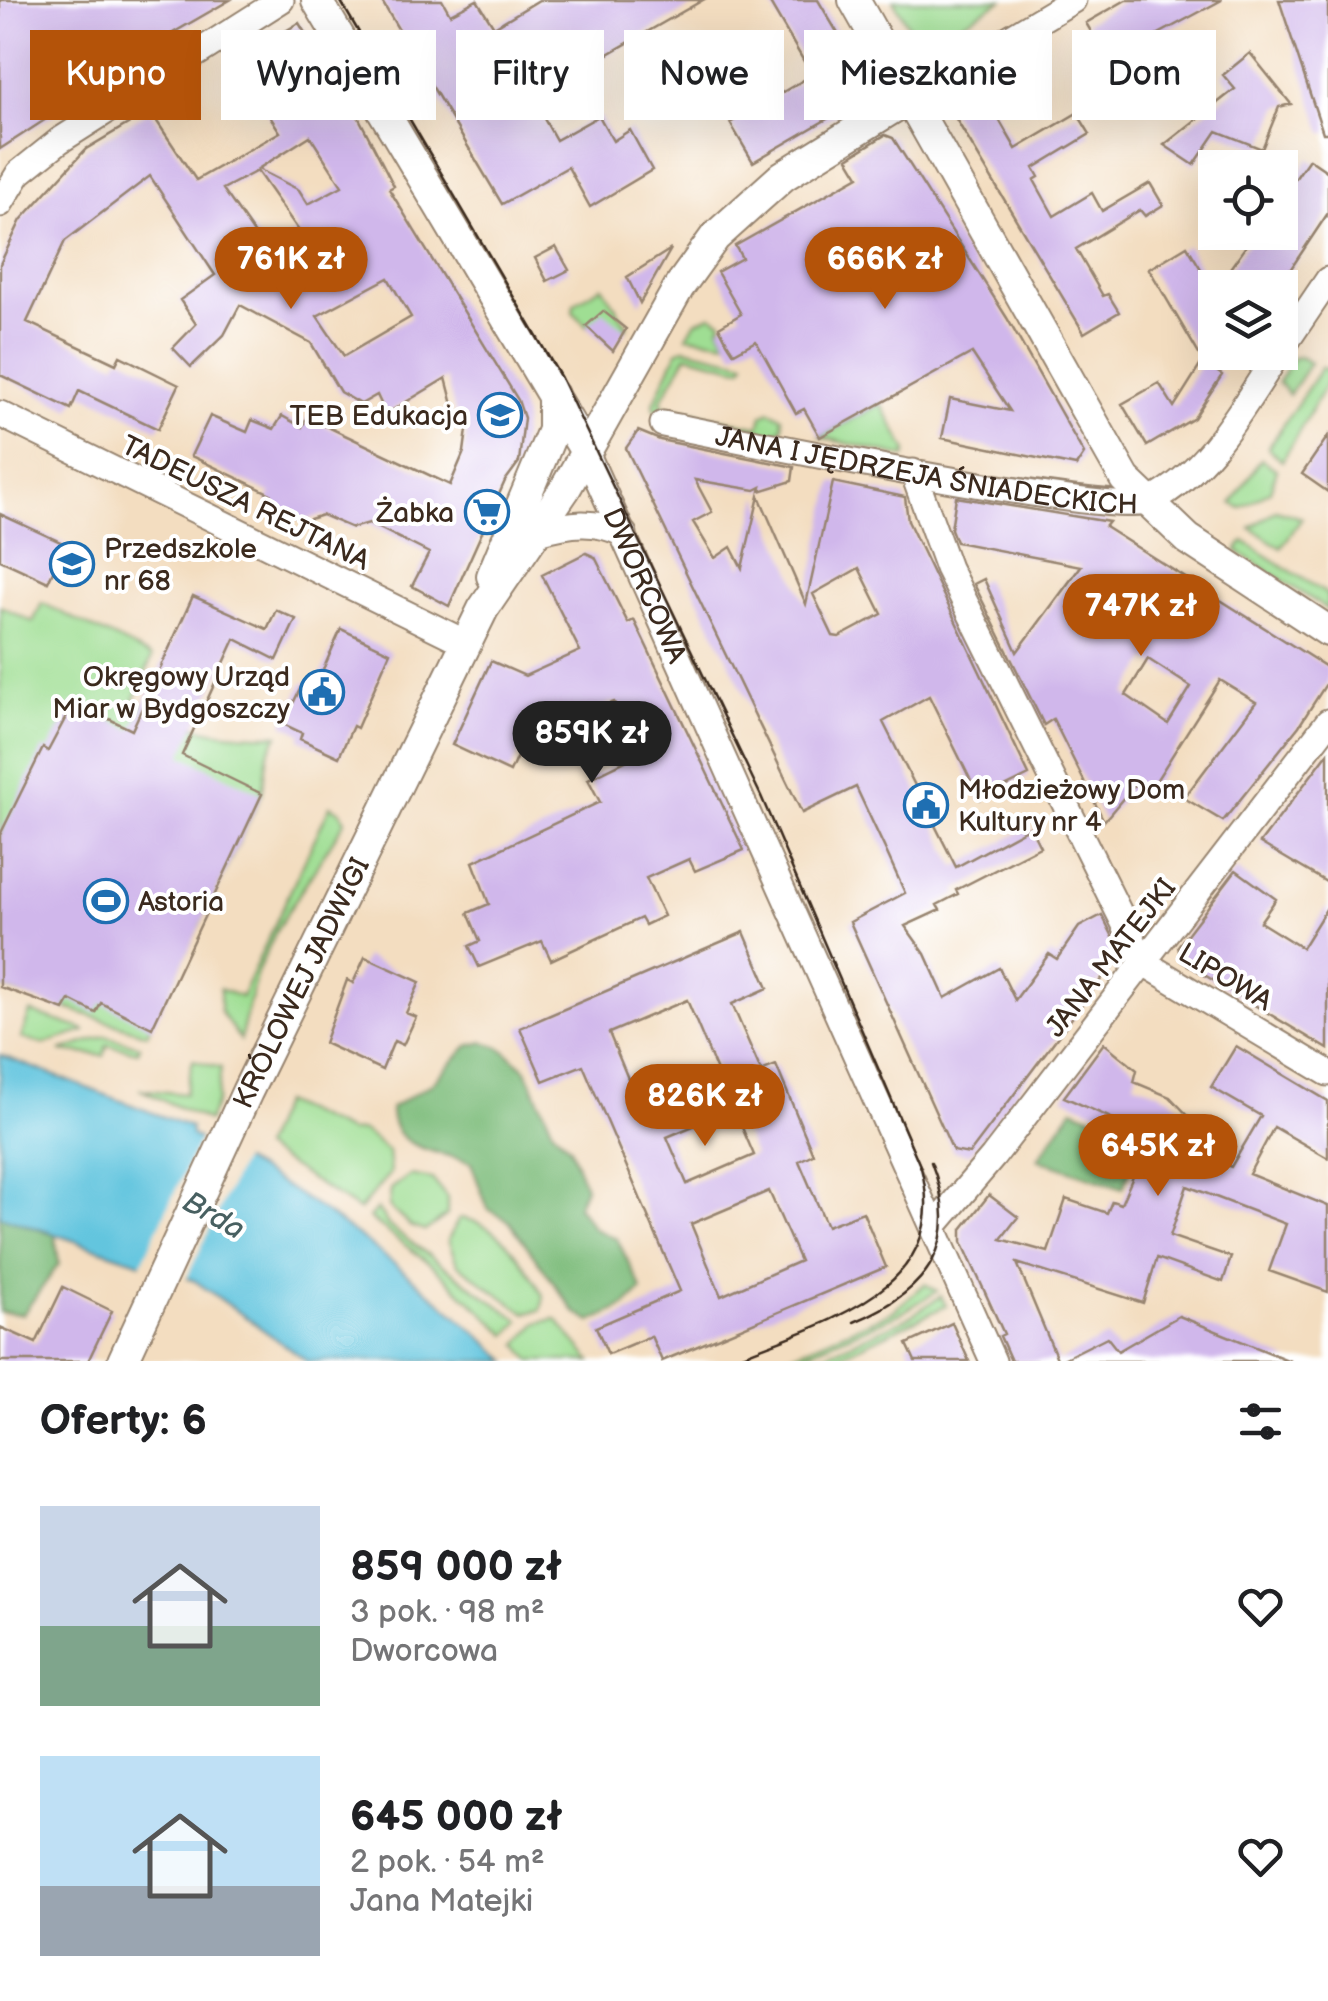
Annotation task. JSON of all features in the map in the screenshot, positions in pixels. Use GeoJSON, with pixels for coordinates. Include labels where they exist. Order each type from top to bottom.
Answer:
{"type":"FeatureCollection","features":[{"type":"Feature","properties":{"kind":"street"},"geometry":{"type":"LineString","coordinates":[[0,204],[19,172],[59,140],[281,0]]}},
{"type":"Feature","properties":{"kind":"street","name":"DWORCOWA"},"geometry":{"type":"LineString","coordinates":[[317,0],[586,450],[993,1361]]}},
{"type":"Feature","properties":{"kind":"street"},"geometry":{"type":"LineString","coordinates":[[854,0],[871,30]]}},
{"type":"Feature","properties":{"kind":"street"},"geometry":{"type":"LineString","coordinates":[[1023,30],[1073,0]]}},
{"type":"Feature","properties":{"kind":"street","name":"KRÓLOWEJ JADWIGI"},"geometry":{"type":"LineString","coordinates":[[124,1361],[238,1111],[483,609],[538,532],[680,287],[715,237],[782,176],[874,120]]}},
{"type":"Feature","properties":{"kind":"street"},"geometry":{"type":"LineString","coordinates":[[922,120],[1125,479],[1147,504],[1179,482],[1217,444],[1268,370]]}},
{"type":"Feature","properties":{"kind":"street"},"geometry":{"type":"LineString","coordinates":[[1298,325],[1328,280]]}},
{"type":"Feature","properties":{"kind":"street","name":"KRÓLOWEJ JADWIGI"},"geometry":{"type":"LineString","coordinates":[[483,609],[493,570],[553,430],[552,392]]}},
{"type":"Feature","properties":{"kind":"street","name":"TADEUSZA REJTANA"},"geometry":{"type":"LineString","coordinates":[[0,414],[466,644]]}},
{"type":"Feature","properties":{"kind":"street","name":"JANA I JĘDRZEJA ŚNIADECKICH"},"geometry":{"type":"LineString","coordinates":[[663,424],[1055,496],[1147,504],[1188,538],[1328,631]]}},
{"type":"Feature","properties":{"kind":"street"},"geometry":{"type":"LineString","coordinates":[[913,472],[948,568],[1144,963]]}},
{"type":"Feature","properties":{"kind":"street"},"geometry":{"type":"LineString","coordinates":[[538,532],[585,522],[603,524],[624,534]]}},
{"type":"Feature","properties":{"kind":"street","name":"JANA MATEJKI"},"geometry":{"type":"LineString","coordinates":[[935,1226],[1144,963],[1328,722]]}},
{"type":"Feature","properties":{"kind":"street","name":"LIPOWA"},"geometry":{"type":"LineString","coordinates":[[1144,963],[1328,1072]]}},
{"type":"Feature","properties":{"kind":"green space"},"geometry":{"type":"Polygon","coordinates":[[[893,0],[1002,0],[950,30],[911,30],[893,0]]]}},
{"type":"Feature","properties":{"kind":"green space"},"geometry":{"type":"Polygon","coordinates":[[[602,286],[626,329],[587,326],[573,312],[574,304],[602,286]]]}},
{"type":"Feature","properties":{"kind":"green space"},"geometry":{"type":"Polygon","coordinates":[[[711,315],[722,321],[719,327],[727,342],[687,336],[695,322],[711,315]]]}},
{"type":"Feature","properties":{"kind":"green space"},"geometry":{"type":"Polygon","coordinates":[[[685,348],[746,362],[742,368],[687,355],[661,401],[663,406],[759,427],[762,415],[770,411],[782,417],[783,426],[775,435],[655,410],[654,403],[678,350],[685,348]]]}},
{"type":"Feature","properties":{"kind":"green space"},"geometry":{"type":"Polygon","coordinates":[[[1298,357],[1310,363],[1289,395],[1278,382],[1286,370],[1298,370],[1298,357]]]}},
{"type":"Feature","properties":{"kind":"green space"},"geometry":{"type":"Polygon","coordinates":[[[1321,368],[1328,369],[1328,381],[1282,461],[1268,448],[1321,368]]]}},
{"type":"Feature","properties":{"kind":"green space"},"geometry":{"type":"Polygon","coordinates":[[[881,404],[907,451],[905,457],[820,437],[881,404]]]}},
{"type":"Feature","properties":{"kind":"green space"},"geometry":{"type":"Polygon","coordinates":[[[1261,459],[1277,470],[1270,491],[1241,508],[1232,503],[1261,459]]]}},
{"type":"Feature","properties":{"kind":"green space"},"geometry":{"type":"Polygon","coordinates":[[[1276,510],[1302,518],[1281,548],[1251,528],[1276,510]]]}},
{"type":"Feature","properties":{"kind":"green space"},"geometry":{"type":"Polygon","coordinates":[[[1244,541],[1328,595],[1328,610],[1237,551],[1244,541]]]}},
{"type":"Feature","properties":{"kind":"green space","name":"Astoria"},"geometry":{"type":"Polygon","coordinates":[[[42,603],[152,657],[134,701],[203,729],[278,735],[268,753],[262,794],[147,1034],[0,987],[0,606],[33,622],[42,603]]]}},
{"type":"Feature","properties":{"kind":"green space"},"geometry":{"type":"Polygon","coordinates":[[[330,806],[341,812],[345,821],[277,929],[257,973],[240,1040],[220,1011],[220,989],[241,997],[330,806]]]}},
{"type":"Feature","properties":{"kind":"green space"},"geometry":{"type":"Polygon","coordinates":[[[30,1012],[85,1031],[44,1044],[21,1038],[30,1012]]]}},
{"type":"Feature","properties":{"kind":"green space"},"geometry":{"type":"Polygon","coordinates":[[[105,1036],[140,1046],[138,1052],[107,1045],[104,1056],[60,1051],[105,1036]]]}},
{"type":"Feature","properties":{"kind":"green space"},"geometry":{"type":"Polygon","coordinates":[[[484,1042],[500,1047],[525,1068],[553,1130],[570,1147],[585,1187],[577,1206],[594,1229],[617,1239],[642,1290],[625,1306],[591,1322],[574,1311],[509,1221],[488,1209],[471,1163],[419,1147],[399,1133],[393,1122],[391,1108],[431,1084],[468,1046],[484,1042]]]}},
{"type":"Feature","properties":{"kind":"green space"},"geometry":{"type":"Polygon","coordinates":[[[193,1060],[221,1068],[217,1101],[208,1121],[139,1089],[185,1094],[193,1060]]]}},
{"type":"Feature","properties":{"kind":"green space"},"geometry":{"type":"Polygon","coordinates":[[[282,1102],[349,1132],[363,1131],[388,1151],[390,1173],[359,1210],[262,1148],[282,1102]]]}},
{"type":"Feature","properties":{"kind":"green space"},"geometry":{"type":"Polygon","coordinates":[[[1073,1108],[1143,1137],[1123,1188],[1038,1159],[1073,1108]]]}},
{"type":"Feature","properties":{"kind":"green space"},"geometry":{"type":"Polygon","coordinates":[[[410,1175],[432,1179],[447,1198],[447,1215],[425,1231],[411,1227],[389,1207],[391,1189],[410,1175]]]}},
{"type":"Feature","properties":{"kind":"green space"},"geometry":{"type":"Polygon","coordinates":[[[377,1209],[390,1227],[520,1321],[507,1335],[434,1267],[369,1218],[377,1209]]]}},
{"type":"Feature","properties":{"kind":"green space"},"geometry":{"type":"Polygon","coordinates":[[[0,1216],[55,1235],[59,1264],[23,1314],[0,1312],[0,1216]]]}},
{"type":"Feature","properties":{"kind":"green space"},"geometry":{"type":"Polygon","coordinates":[[[459,1218],[487,1227],[510,1247],[544,1297],[541,1310],[525,1313],[457,1264],[448,1240],[459,1218]]]}},
{"type":"Feature","properties":{"kind":"green space"},"geometry":{"type":"Polygon","coordinates":[[[925,1284],[937,1291],[900,1314],[787,1361],[776,1361],[892,1312],[925,1284]]]}},
{"type":"Feature","properties":{"kind":"green space"},"geometry":{"type":"Polygon","coordinates":[[[941,1296],[946,1306],[829,1361],[809,1361],[906,1319],[941,1296]]]}},
{"type":"Feature","properties":{"kind":"green space"},"geometry":{"type":"Polygon","coordinates":[[[556,1319],[591,1361],[531,1361],[518,1344],[537,1323],[556,1319]]]}},
{"type":"Feature","properties":{"kind":"water","name":"Brda"},"geometry":{"type":"Polygon","coordinates":[[[0,1055],[190,1127],[191,1135],[278,1182],[358,1236],[508,1361],[307,1361],[195,1281],[0,1216],[0,1055]]]}},
{"type":"Feature","properties":{"kind":"pier"},"geometry":{"type":"Polygon","coordinates":[[[201,1135],[244,1156],[185,1282],[140,1267],[201,1135]]]}},
{"type":"Feature","properties":{"kind":"building"},"geometry":{"type":"Polygon","coordinates":[[[0,0],[230,0],[178,30],[30,30],[30,120],[45,120],[0,149],[0,0]]]}},
{"type":"Feature","properties":{"kind":"building"},"geometry":{"type":"Polygon","coordinates":[[[381,0],[442,0],[450,14],[477,0],[494,27],[539,0],[703,0],[650,30],[624,30],[624,45],[604,56],[604,30],[456,30],[456,120],[545,120],[556,140],[592,120],[601,120],[613,141],[630,130],[652,170],[590,207],[568,167],[502,204],[436,93],[436,30],[399,30],[381,0]]]}},
{"type":"Feature","properties":{"kind":"building"},"geometry":{"type":"Polygon","coordinates":[[[768,0],[818,0],[836,30],[804,30],[804,61],[768,0]]]}},
{"type":"Feature","properties":{"kind":"building"},"geometry":{"type":"Polygon","coordinates":[[[1126,0],[1222,0],[1166,30],[1090,30],[1086,23],[1126,0]]]}},
{"type":"Feature","properties":{"kind":"building"},"geometry":{"type":"Polygon","coordinates":[[[1279,0],[1328,0],[1328,133],[1323,133],[1279,0]]]}},
{"type":"Feature","properties":{"kind":"building"},"geometry":{"type":"Polygon","coordinates":[[[1250,53],[1291,104],[1279,107],[1262,149],[1217,131],[1204,150],[1198,150],[1194,165],[1164,145],[1196,120],[1216,120],[1216,104],[1235,89],[1223,75],[1250,53]]]}},
{"type":"Feature","properties":{"kind":"building"},"geometry":{"type":"Polygon","coordinates":[[[804,80],[804,120],[825,120],[753,162],[730,123],[784,120],[784,91],[804,80]]]}},
{"type":"Feature","properties":{"kind":"building"},"geometry":{"type":"Polygon","coordinates":[[[1072,116],[1072,120],[1081,120],[1090,134],[1034,168],[1039,177],[1034,180],[1054,216],[1092,193],[1102,211],[1150,183],[1163,205],[1145,216],[1140,210],[1076,249],[1103,296],[1108,294],[1119,312],[1084,333],[957,120],[999,120],[1016,149],[1072,116]]]}},
{"type":"Feature","properties":{"kind":"building"},"geometry":{"type":"Polygon","coordinates":[[[135,120],[156,120],[196,180],[280,132],[272,120],[360,120],[394,186],[389,189],[518,400],[524,418],[519,462],[505,481],[449,606],[412,586],[429,553],[369,523],[352,528],[322,515],[304,521],[267,502],[271,494],[191,456],[210,416],[247,432],[252,420],[274,429],[282,416],[302,427],[307,417],[450,485],[464,452],[467,430],[457,420],[446,378],[386,414],[377,395],[361,404],[340,392],[311,343],[240,305],[224,335],[191,367],[173,348],[196,324],[180,300],[215,275],[150,176],[65,241],[27,322],[116,364],[120,356],[179,385],[158,429],[79,391],[71,409],[0,375],[0,264],[21,220],[86,149],[135,120]],[[310,136],[258,169],[299,190],[308,204],[342,186],[310,136]],[[257,171],[223,189],[267,252],[299,231],[257,171]],[[388,278],[317,316],[344,356],[411,317],[388,278]]]}},
{"type":"Feature","properties":{"kind":"building"},"geometry":{"type":"Polygon","coordinates":[[[885,135],[893,138],[1007,318],[1084,454],[1076,466],[942,438],[950,399],[1010,411],[972,353],[820,437],[804,409],[796,413],[756,341],[734,353],[727,342],[719,327],[741,314],[717,272],[742,258],[735,246],[859,176],[848,158],[885,135]]]}},
{"type":"Feature","properties":{"kind":"building"},"geometry":{"type":"Polygon","coordinates":[[[1309,159],[1328,172],[1328,213],[1290,270],[1229,270],[1243,250],[1298,250],[1298,175],[1309,159]]]}},
{"type":"Feature","properties":{"kind":"building"},"geometry":{"type":"Polygon","coordinates":[[[1187,246],[1202,270],[1198,270],[1198,352],[1149,269],[1187,246]]]}},
{"type":"Feature","properties":{"kind":"building"},"geometry":{"type":"Polygon","coordinates":[[[556,247],[569,270],[547,281],[535,258],[556,247]]]}},
{"type":"Feature","properties":{"kind":"building"},"geometry":{"type":"Polygon","coordinates":[[[671,249],[640,303],[627,277],[671,249]]]}},
{"type":"Feature","properties":{"kind":"building"},"geometry":{"type":"Polygon","coordinates":[[[603,311],[626,329],[613,351],[586,326],[603,311]]]}},
{"type":"Feature","properties":{"kind":"building"},"geometry":{"type":"Polygon","coordinates":[[[1198,369],[1215,370],[1222,375],[1194,418],[1147,446],[1122,404],[1159,383],[1174,407],[1198,369]]]}},
{"type":"Feature","properties":{"kind":"building"},"geometry":{"type":"Polygon","coordinates":[[[638,431],[660,440],[794,467],[792,481],[760,491],[761,487],[755,490],[695,480],[712,512],[693,522],[715,558],[731,547],[742,568],[759,496],[806,604],[833,482],[905,497],[908,521],[1029,775],[980,799],[929,696],[883,722],[956,867],[1030,827],[1040,847],[956,890],[958,894],[937,905],[940,910],[905,926],[925,954],[945,998],[999,968],[1015,1000],[1049,954],[1057,959],[1079,927],[1102,915],[1121,953],[969,1154],[953,1151],[850,922],[905,893],[856,787],[802,813],[626,448],[638,431]],[[859,568],[813,594],[833,636],[839,637],[882,614],[859,568]]]}},
{"type":"Feature","properties":{"kind":"building"},"geometry":{"type":"Polygon","coordinates":[[[1328,436],[1328,492],[1302,474],[1328,436]]]}},
{"type":"Feature","properties":{"kind":"building"},"geometry":{"type":"Polygon","coordinates":[[[956,497],[1109,522],[1105,527],[1328,668],[1328,681],[1299,726],[1223,821],[1184,798],[1256,702],[1220,680],[1149,792],[1136,783],[1104,821],[1053,719],[1044,725],[974,584],[984,579],[1017,652],[1081,566],[956,542],[951,529],[956,497]],[[1148,659],[1126,695],[1168,724],[1191,687],[1148,659]]]}},
{"type":"Feature","properties":{"kind":"building"},"geometry":{"type":"Polygon","coordinates":[[[0,514],[65,544],[48,582],[0,560],[0,514]]]}},
{"type":"Feature","properties":{"kind":"building"},"geometry":{"type":"Polygon","coordinates":[[[586,553],[595,557],[628,623],[634,620],[744,850],[695,871],[689,859],[646,878],[664,916],[645,925],[641,918],[551,960],[542,941],[479,967],[469,946],[480,941],[468,913],[489,904],[473,862],[600,802],[588,779],[640,754],[614,702],[551,728],[539,707],[510,772],[452,745],[491,661],[525,676],[580,651],[542,575],[586,553]]]}},
{"type":"Feature","properties":{"kind":"building","name":"Astoria"},"geometry":{"type":"Polygon","coordinates":[[[193,596],[267,629],[276,610],[296,619],[277,660],[235,639],[182,755],[262,794],[152,1028],[101,1003],[96,1013],[70,1000],[64,1010],[0,987],[0,835],[43,748],[48,751],[74,702],[132,730],[193,596]]]}},
{"type":"Feature","properties":{"kind":"building","name":"Okręgowy Urząd Miar w Bydgoszczy"},"geometry":{"type":"Polygon","coordinates":[[[341,629],[390,652],[357,728],[353,726],[339,757],[300,739],[302,733],[283,724],[303,683],[318,681],[341,629]]]}},
{"type":"Feature","properties":{"kind":"building"},"geometry":{"type":"Polygon","coordinates":[[[1328,753],[1328,883],[1260,843],[1328,753]]]}},
{"type":"Feature","properties":{"kind":"building"},"geometry":{"type":"Polygon","coordinates":[[[1236,870],[1276,899],[1260,922],[1302,948],[1328,906],[1328,1049],[1181,961],[1178,946],[1236,870]]]}},
{"type":"Feature","properties":{"kind":"building"},"geometry":{"type":"Polygon","coordinates":[[[744,932],[768,988],[732,1004],[761,1071],[776,1065],[813,1154],[799,1161],[827,1226],[863,1212],[886,1267],[662,1361],[651,1336],[608,1354],[596,1327],[680,1291],[583,1065],[543,1081],[520,1028],[744,932]],[[687,1000],[609,1033],[639,1105],[717,1071],[687,1000]],[[734,1109],[667,1137],[687,1184],[754,1155],[734,1109]],[[769,1191],[691,1224],[721,1296],[800,1261],[769,1191]]]}},
{"type":"Feature","properties":{"kind":"building"},"geometry":{"type":"Polygon","coordinates":[[[365,957],[420,982],[406,1013],[416,1017],[403,1045],[394,1041],[382,1070],[324,1043],[347,980],[353,983],[365,957]]]}},
{"type":"Feature","properties":{"kind":"building"},"geometry":{"type":"Polygon","coordinates":[[[1104,1043],[1137,1070],[1134,1082],[1170,1097],[1201,1129],[1190,1152],[1231,1167],[1261,1116],[1211,1087],[1236,1046],[1328,1101],[1328,1158],[1274,1127],[1249,1174],[1328,1206],[1328,1292],[1269,1271],[1286,1224],[1187,1186],[1170,1236],[1231,1257],[1223,1282],[1157,1258],[1143,1303],[1017,1263],[1058,1361],[1011,1361],[1000,1336],[1004,1334],[962,1242],[962,1229],[989,1195],[1018,1217],[1001,1239],[1048,1252],[1066,1199],[1107,1213],[1112,1201],[1121,1204],[1151,1136],[1064,1097],[1104,1043]]]}},
{"type":"Feature","properties":{"kind":"building"},"geometry":{"type":"Polygon","coordinates":[[[63,1287],[112,1311],[88,1361],[0,1361],[0,1327],[36,1343],[63,1287]]]}},
{"type":"Feature","properties":{"kind":"building"},"geometry":{"type":"Polygon","coordinates":[[[1179,1316],[1290,1361],[1059,1361],[1107,1337],[1118,1351],[1179,1316]]]}},
{"type":"Feature","properties":{"kind":"building"},"geometry":{"type":"Polygon","coordinates":[[[952,1323],[969,1361],[915,1361],[907,1344],[952,1323]]]}},
{"type":"Feature","properties":{"kind":"tram line"},"geometry":{"type":"LineString","coordinates":[[340,0],[561,378],[761,796],[921,1168],[926,1211],[917,1246],[898,1275],[870,1298],[836,1317],[728,1361]]}},
{"type":"Feature","properties":{"kind":"tram line"},"geometry":{"type":"LineString","coordinates":[[854,1322],[902,1295],[933,1260],[943,1216],[931,1162]]}},
{"type":"Feature","properties":{"kind":"place","name":"TEB Edukacja"},"geometry":{"type":"Point","coordinates":[500,415]}},
{"type":"Feature","properties":{"kind":"place","name":"Żabka"},"geometry":{"type":"Point","coordinates":[487,512]}},
{"type":"Feature","properties":{"kind":"place","name":"Przedszkole nr 68"},"geometry":{"type":"Point","coordinates":[72,564]}},
{"type":"Feature","properties":{"kind":"place","name":"Okręgowy Urząd Miar w Bydgoszczy"},"geometry":{"type":"Point","coordinates":[322,692]}},
{"type":"Feature","properties":{"kind":"place","name":"Młodzieżowy Dom Kultury nr 4"},"geometry":{"type":"Point","coordinates":[926,805]}},
{"type":"Feature","properties":{"kind":"place","name":"Astoria"},"geometry":{"type":"Point","coordinates":[106,901]}}]}
